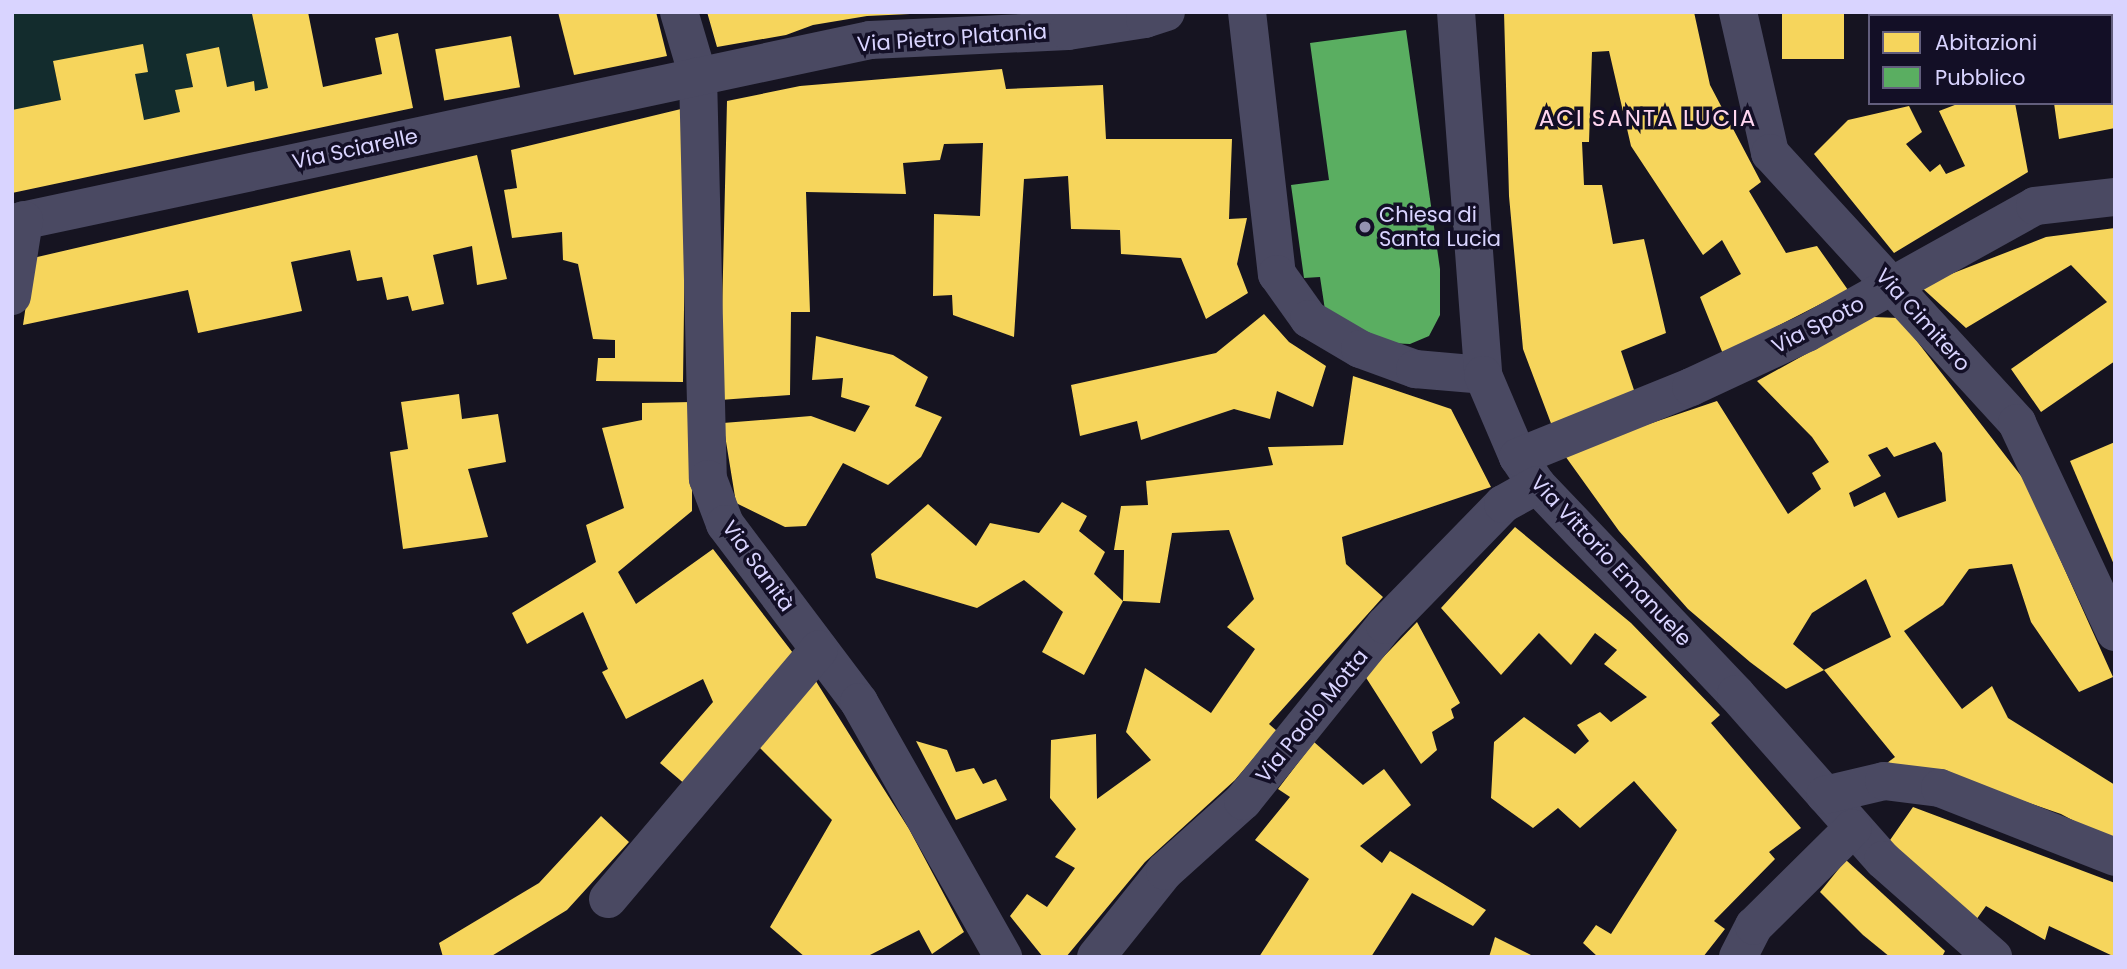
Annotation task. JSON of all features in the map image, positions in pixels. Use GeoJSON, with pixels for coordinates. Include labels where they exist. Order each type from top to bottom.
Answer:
{"type":"FeatureCollection","features":[{"type":"Feature","properties":{"kind":"street","name":"Via Sanità"},"geometry":{"type":"LineString","coordinates":[[679,12],[698,76],[708,479],[725,524],[859,702],[1003,957]]}},
{"type":"Feature","properties":{"kind":"street","name":"Via Pietro Platania"},"geometry":{"type":"LineString","coordinates":[[698,76],[870,40],[1068,30],[1144,19],[1166,12]]}},
{"type":"Feature","properties":{"kind":"street"},"geometry":{"type":"LineString","coordinates":[[1247,12],[1277,274],[1309,319],[1360,349],[1415,369],[1483,375]]}},
{"type":"Feature","properties":{"kind":"street","name":"Via Vittorio Emanuele"},"geometry":{"type":"LineString","coordinates":[[1456,12],[1483,375],[1527,471],[1736,694],[1883,860],[1993,957]]}},
{"type":"Feature","properties":{"kind":"street","name":"Via Cimitero"},"geometry":{"type":"LineString","coordinates":[[1738,12],[1770,153],[2017,423],[2115,632]]}},
{"type":"Feature","properties":{"kind":"street","name":"Via Sciarelle"},"geometry":{"type":"LineString","coordinates":[[18,222],[698,76]]}},
{"type":"Feature","properties":{"kind":"street","name":"Via Spoto"},"geometry":{"type":"LineString","coordinates":[[1527,471],[1691,387],[1807,333],[2035,206],[2115,197]]}},
{"type":"Feature","properties":{"kind":"street"},"geometry":{"type":"LineString","coordinates":[[12,296],[18,222]]}},
{"type":"Feature","properties":{"kind":"street","name":"Via Paolo Motta"},"geometry":{"type":"LineString","coordinates":[[1096,957],[1165,871],[1243,801],[1385,625],[1503,505],[1527,471]]}},
{"type":"Feature","properties":{"kind":"street"},"geometry":{"type":"LineString","coordinates":[[608,899],[819,649]]}},
{"type":"Feature","properties":{"kind":"street"},"geometry":{"type":"LineString","coordinates":[[1825,795],[1884,781],[1940,789],[2115,858]]}},
{"type":"Feature","properties":{"kind":"street"},"geometry":{"type":"LineString","coordinates":[[1738,957],[1754,926],[1853,828]]}},
{"type":"Feature","properties":{"kind":"green space"},"geometry":{"type":"Polygon","coordinates":[[[12,12],[262,12],[252,15],[268,88],[255,91],[253,81],[227,87],[219,47],[187,54],[193,87],[175,90],[180,112],[144,120],[53,61],[61,100],[12,110],[12,12]]]}},
{"type":"Feature","properties":{"kind":"building: Abitazioni"},"geometry":{"type":"Polygon","coordinates":[[[308,12],[323,87],[382,74],[375,38],[398,33],[413,108],[12,193],[12,110],[61,100],[53,61],[143,44],[148,72],[135,74],[144,120],[180,112],[175,90],[193,87],[186,54],[219,47],[227,87],[254,81],[255,91],[268,88],[252,14],[308,12]]]}},
{"type":"Feature","properties":{"kind":"building: Abitazioni"},"geometry":{"type":"Polygon","coordinates":[[[558,12],[656,12],[667,56],[574,75],[558,12]]]}},
{"type":"Feature","properties":{"kind":"building: Abitazioni"},"geometry":{"type":"Polygon","coordinates":[[[707,12],[910,14],[867,16],[813,25],[786,35],[717,47],[707,12]]]}},
{"type":"Feature","properties":{"kind":"building: Abitazioni"},"geometry":{"type":"Polygon","coordinates":[[[1504,12],[1694,12],[1710,85],[1761,182],[1749,191],[1786,253],[1817,246],[1848,290],[1723,354],[1700,297],[1741,274],[1722,240],[1703,255],[1631,146],[1609,51],[1592,52],[1589,142],[1582,142],[1584,185],[1602,185],[1613,244],[1644,239],[1666,333],[1621,351],[1635,393],[1552,426],[1523,349],[1509,196],[1504,12]]]}},
{"type":"Feature","properties":{"kind":"building: Abitazioni"},"geometry":{"type":"Polygon","coordinates":[[[1782,12],[1844,12],[1844,59],[1782,59],[1782,12]]]}},
{"type":"Feature","properties":{"kind":"building: Abitazioni"},"geometry":{"type":"Polygon","coordinates":[[[2115,12],[2115,128],[2059,139],[2054,105],[2113,105],[2113,14],[2040,14],[2115,12]]]}},
{"type":"Feature","properties":{"kind":"building: Abitazioni"},"geometry":{"type":"Polygon","coordinates":[[[511,36],[520,87],[444,101],[435,49],[511,36]]]}},
{"type":"Feature","properties":{"kind":"building: Abitazioni"},"geometry":{"type":"Polygon","coordinates":[[[1002,69],[1006,89],[1103,85],[1106,139],[1232,139],[1229,219],[1247,218],[1237,264],[1248,293],[1206,319],[1181,258],[1121,254],[1120,230],[1071,229],[1068,176],[1024,179],[1014,337],[953,315],[952,295],[933,296],[934,214],[980,216],[983,143],[944,144],[940,160],[903,163],[906,194],[806,192],[810,312],[791,312],[790,395],[720,400],[727,101],[800,86],[1002,69]]]}},
{"type":"Feature","properties":{"kind":"building: Abitazioni"},"geometry":{"type":"Polygon","coordinates":[[[1955,105],[2015,105],[2028,172],[1894,253],[1814,154],[1848,120],[1909,106],[1922,132],[1906,144],[1930,172],[1940,164],[1946,174],[1965,166],[1939,111],[1955,105]]]}},
{"type":"Feature","properties":{"kind":"building: Abitazioni"},"geometry":{"type":"Polygon","coordinates":[[[681,109],[685,237],[683,382],[596,381],[598,358],[615,358],[615,340],[593,339],[578,264],[563,260],[562,232],[512,238],[504,190],[517,188],[511,150],[681,109]]]}},
{"type":"Feature","properties":{"kind":"building: Abitazioni"},"geometry":{"type":"Polygon","coordinates":[[[477,155],[507,279],[477,285],[472,246],[433,255],[444,304],[412,311],[408,296],[387,300],[382,277],[357,281],[350,250],[291,262],[302,311],[198,333],[188,290],[23,325],[33,258],[477,155]]]}},
{"type":"Feature","properties":{"kind":"building: Abitazioni"},"geometry":{"type":"Polygon","coordinates":[[[2115,228],[2115,361],[2041,412],[2011,369],[2107,302],[2071,265],[1966,328],[1920,286],[2046,237],[2115,228]]]}},
{"type":"Feature","properties":{"kind":"building: Abitazioni"},"geometry":{"type":"Polygon","coordinates":[[[1264,314],[1289,342],[1326,366],[1313,407],[1277,391],[1270,419],[1234,409],[1141,440],[1137,421],[1080,436],[1071,385],[1216,353],[1264,314]]]}},
{"type":"Feature","properties":{"kind":"building: Abitazioni"},"geometry":{"type":"Polygon","coordinates":[[[1873,317],[1899,318],[2025,481],[2113,677],[2079,692],[2031,622],[2012,564],[1969,569],[1943,605],[1904,631],[1962,709],[1992,686],[2008,718],[2115,785],[2115,843],[2061,814],[1948,775],[1883,766],[1895,757],[1824,670],[1786,689],[1750,662],[1688,609],[1619,531],[1563,453],[1717,401],[1788,514],[1821,489],[1812,473],[1829,462],[1812,437],[1757,381],[1873,317]],[[1935,442],[1894,457],[1887,447],[1868,455],[1881,476],[1849,493],[1854,507],[1885,492],[1898,518],[1946,501],[1942,453],[1935,442]],[[1866,579],[1812,613],[1793,644],[1824,670],[1891,637],[1866,579]]]}},
{"type":"Feature","properties":{"kind":"building: Abitazioni"},"geometry":{"type":"Polygon","coordinates":[[[816,336],[893,355],[928,377],[915,406],[942,417],[921,457],[888,485],[843,463],[806,526],[785,527],[736,503],[723,423],[811,416],[855,432],[870,406],[841,397],[843,378],[812,380],[816,336]]]}},
{"type":"Feature","properties":{"kind":"building: Abitazioni"},"geometry":{"type":"Polygon","coordinates":[[[1353,376],[1451,409],[1491,487],[1342,537],[1346,564],[1383,597],[1269,724],[1277,731],[1235,780],[1145,862],[1066,957],[1043,957],[1010,916],[1027,894],[1047,907],[1075,868],[1055,857],[1076,829],[1050,798],[1051,740],[1096,734],[1097,799],[1151,760],[1126,732],[1145,668],[1211,713],[1255,649],[1227,627],[1254,599],[1229,530],[1172,533],[1160,603],[1123,601],[1124,550],[1114,550],[1121,506],[1148,505],[1146,481],[1273,465],[1268,447],[1343,445],[1353,376]]]}},
{"type":"Feature","properties":{"kind":"building: Abitazioni"},"geometry":{"type":"Polygon","coordinates":[[[459,394],[462,419],[498,414],[506,462],[468,469],[488,537],[403,549],[390,452],[408,449],[401,402],[459,394]]]}},
{"type":"Feature","properties":{"kind":"building: Abitazioni"},"geometry":{"type":"Polygon","coordinates":[[[692,402],[692,511],[618,572],[636,604],[713,549],[793,653],[686,785],[660,763],[713,702],[703,679],[626,719],[602,672],[608,669],[583,612],[527,644],[512,613],[596,562],[586,525],[624,508],[602,428],[642,420],[642,403],[692,402]]]}},
{"type":"Feature","properties":{"kind":"building: Abitazioni"},"geometry":{"type":"Polygon","coordinates":[[[2115,442],[2115,567],[2070,461],[2115,442]]]}},
{"type":"Feature","properties":{"kind":"building: Abitazioni"},"geometry":{"type":"Polygon","coordinates":[[[1062,502],[1087,516],[1079,531],[1105,552],[1094,574],[1123,601],[1084,675],[1042,652],[1063,612],[1024,580],[977,608],[876,578],[871,554],[928,504],[976,546],[990,523],[1039,533],[1062,502]]]}},
{"type":"Feature","properties":{"kind":"building: Abitazioni"},"geometry":{"type":"Polygon","coordinates":[[[1515,527],[1631,623],[1720,715],[1711,723],[1801,828],[1769,852],[1775,859],[1714,921],[1725,929],[1703,957],[1598,957],[1583,943],[1596,925],[1611,934],[1677,830],[1634,781],[1580,828],[1558,808],[1533,828],[1491,798],[1494,742],[1524,717],[1575,754],[1589,741],[1577,725],[1600,712],[1611,722],[1647,697],[1604,664],[1617,650],[1595,633],[1571,665],[1539,633],[1501,675],[1441,608],[1515,527]]]}},
{"type":"Feature","properties":{"kind":"building: Abitazioni"},"geometry":{"type":"Polygon","coordinates":[[[1417,622],[1460,703],[1451,709],[1454,718],[1432,732],[1437,750],[1421,764],[1365,676],[1417,622]]]}},
{"type":"Feature","properties":{"kind":"building: Abitazioni"},"geometry":{"type":"Polygon","coordinates":[[[812,675],[909,829],[964,932],[932,954],[919,930],[866,957],[805,957],[770,927],[832,820],[756,744],[812,675]]]}},
{"type":"Feature","properties":{"kind":"building: Abitazioni"},"geometry":{"type":"Polygon","coordinates":[[[916,741],[947,750],[956,772],[974,768],[983,784],[996,779],[1007,800],[956,820],[916,741]]]}},
{"type":"Feature","properties":{"kind":"building: Abitazioni"},"geometry":{"type":"Polygon","coordinates":[[[1314,742],[1363,785],[1384,769],[1411,805],[1360,846],[1382,863],[1390,851],[1486,910],[1473,926],[1412,893],[1371,957],[1259,957],[1309,879],[1255,840],[1290,797],[1278,789],[1314,742]]]}},
{"type":"Feature","properties":{"kind":"building: Abitazioni"},"geometry":{"type":"Polygon","coordinates":[[[1913,807],[2115,883],[2115,957],[2049,926],[2045,940],[1986,906],[1976,920],[1888,843],[1913,807]]]}},
{"type":"Feature","properties":{"kind":"building: Abitazioni"},"geometry":{"type":"Polygon","coordinates":[[[601,816],[629,842],[567,910],[490,957],[443,957],[439,943],[539,883],[601,816]]]}},
{"type":"Feature","properties":{"kind":"building: Abitazioni"},"geometry":{"type":"Polygon","coordinates":[[[1846,860],[1945,951],[1942,957],[1890,957],[1863,935],[1820,892],[1846,860]]]}},
{"type":"Feature","properties":{"kind":"building: Abitazioni"},"geometry":{"type":"Polygon","coordinates":[[[1495,937],[1535,957],[1489,957],[1495,937]]]}},
{"type":"Feature","properties":{"kind":"building: Pubblico","name":"Chiesa di Santa Lucia"},"geometry":{"type":"Polygon","coordinates":[[[1406,30],[1440,269],[1440,315],[1429,336],[1410,344],[1388,343],[1325,310],[1320,277],[1304,278],[1291,185],[1329,180],[1310,43],[1406,30]]]}},
{"type":"Feature","properties":{"kind":"place","name":"Chiesa di Santa Lucia"},"geometry":{"type":"Point","coordinates":[1365,227]}},
{"type":"Feature","properties":{"kind":"district","name":"ACI SANTA LUCIA"},"geometry":{"type":"Point","coordinates":[1648,118]}}]}
